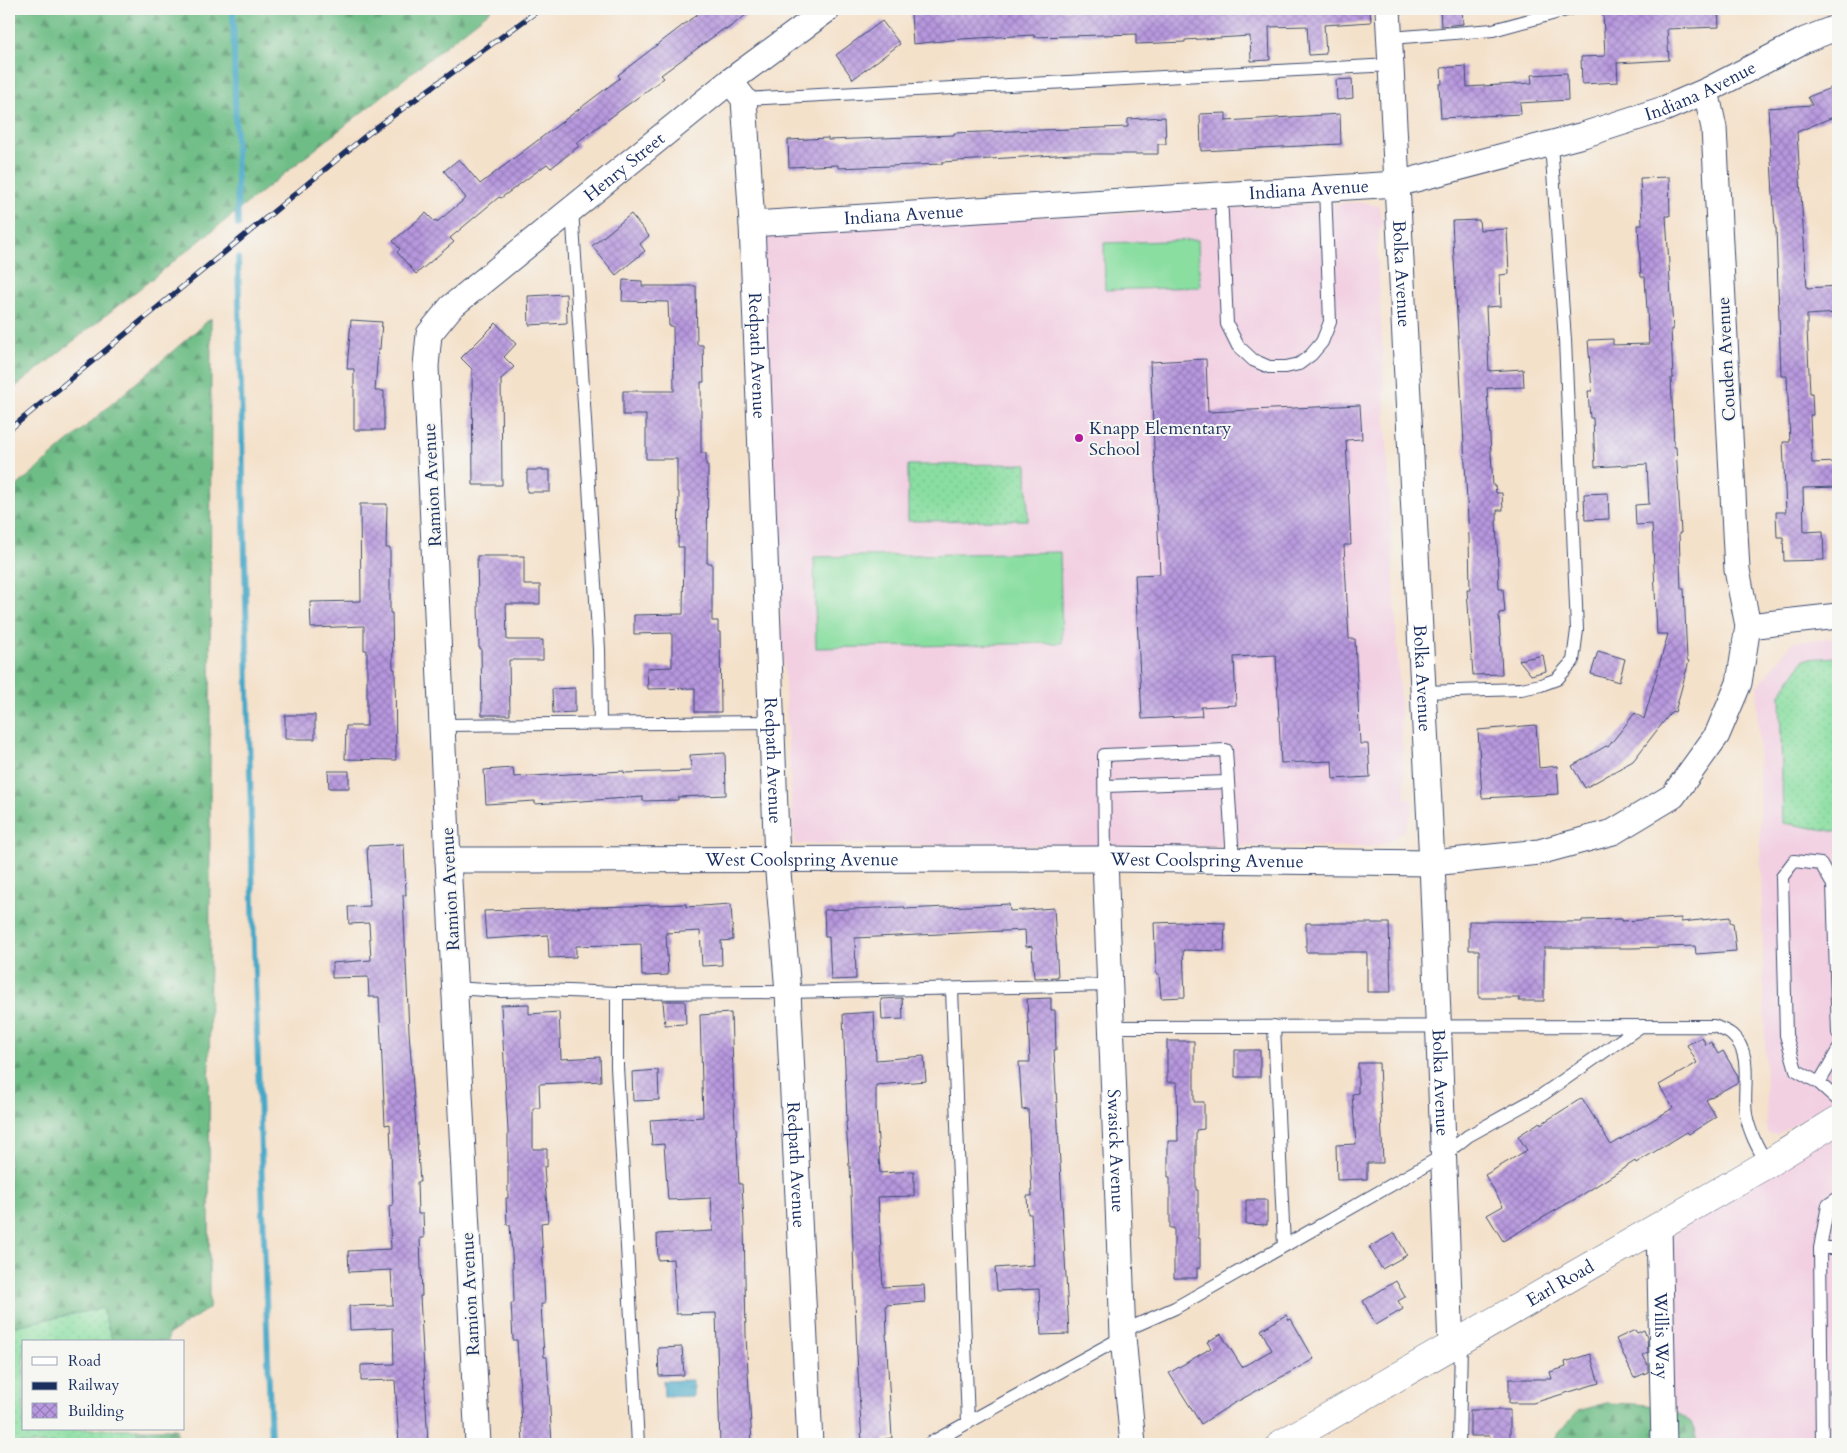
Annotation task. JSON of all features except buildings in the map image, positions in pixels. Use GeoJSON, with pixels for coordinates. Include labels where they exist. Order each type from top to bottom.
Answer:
{"type":"FeatureCollection","features":[{"type":"Feature","properties":{"kind":"street","name":"Henry Street"},"geometry":{"type":"LineString","coordinates":[[429,334],[451,307],[572,208],[737,90],[828,9]]}},
{"type":"Feature","properties":{"kind":"street","name":"Bolka Avenue"},"geometry":{"type":"LineString","coordinates":[[1388,9],[1424,692],[1444,1155],[1456,1344]]}},
{"type":"Feature","properties":{"kind":"street","name":"Indiana Avenue"},"geometry":{"type":"LineString","coordinates":[[752,224],[1397,184],[1551,144],[1664,110],[1706,91],[1805,40],[1838,27]]}},
{"type":"Feature","properties":{"kind":"street","name":"Redpath Avenue"},"geometry":{"type":"LineString","coordinates":[[737,90],[752,224],[777,860],[788,992],[810,1444]]}},
{"type":"Feature","properties":{"kind":"street","name":"Couden Avenue"},"geometry":{"type":"LineString","coordinates":[[1706,91],[1714,128],[1737,570],[1748,626]]}},
{"type":"Feature","properties":{"kind":"street","name":"Ramion Avenue"},"geometry":{"type":"LineString","coordinates":[[429,334],[426,366],[454,988],[478,1444]]}},
{"type":"Feature","properties":{"kind":"street"},"geometry":{"type":"LineString","coordinates":[[1748,626],[1838,616]]}},
{"type":"Feature","properties":{"kind":"street","name":"West Coolspring Avenue"},"geometry":{"type":"LineString","coordinates":[[448,860],[1106,859],[1432,863],[1539,852],[1614,832],[1673,796],[1717,735],[1739,683],[1748,626]]}},
{"type":"Feature","properties":{"kind":"street","name":"Swasick Avenue"},"geometry":{"type":"LineString","coordinates":[[1106,859],[1123,1334],[1133,1444]]}},
{"type":"Feature","properties":{"kind":"street","name":"Earl Road"},"geometry":{"type":"LineString","coordinates":[[1281,1444],[1659,1227],[1838,1120]]}},
{"type":"Feature","properties":{"kind":"street","name":"Willis Way"},"geometry":{"type":"LineString","coordinates":[[1659,1227],[1664,1444]]}},
{"type":"Feature","properties":{"kind":"lane"},"geometry":{"type":"LineString","coordinates":[[1390,38],[1493,30],[1570,9]]}},
{"type":"Feature","properties":{"kind":"lane"},"geometry":{"type":"LineString","coordinates":[[737,90],[1391,65]]}},
{"type":"Feature","properties":{"kind":"lane"},"geometry":{"type":"LineString","coordinates":[[1424,692],[1521,689],[1541,685],[1557,679],[1573,661],[1577,630],[1572,497],[1565,340],[1551,144]]}},
{"type":"Feature","properties":{"kind":"lane"},"geometry":{"type":"LineString","coordinates":[[1221,194],[1228,324],[1238,346],[1253,360],[1268,367],[1286,367],[1299,364],[1311,355],[1322,342],[1330,322],[1325,188]]}},
{"type":"Feature","properties":{"kind":"lane"},"geometry":{"type":"LineString","coordinates":[[572,208],[599,649],[600,724]]}},
{"type":"Feature","properties":{"kind":"lane"},"geometry":{"type":"LineString","coordinates":[[442,725],[771,722]]}},
{"type":"Feature","properties":{"kind":"lane"},"geometry":{"type":"LineString","coordinates":[[1106,859],[1104,755],[1226,750],[1233,860]]}},
{"type":"Feature","properties":{"kind":"lane"},"geometry":{"type":"LineString","coordinates":[[1106,786],[1228,782]]}},
{"type":"Feature","properties":{"kind":"lane"},"geometry":{"type":"LineString","coordinates":[[1838,1033],[1833,885],[1821,864],[1794,861],[1782,877],[1786,1035],[1796,1070],[1819,1083],[1838,1100]]}},
{"type":"Feature","properties":{"kind":"lane"},"geometry":{"type":"LineString","coordinates":[[454,988],[501,991],[544,990],[617,993],[788,992],[1110,985]]}},
{"type":"Feature","properties":{"kind":"lane"},"geometry":{"type":"LineString","coordinates":[[952,989],[968,1423]]}},
{"type":"Feature","properties":{"kind":"lane"},"geometry":{"type":"LineString","coordinates":[[617,993],[617,1067],[638,1444]]}},
{"type":"Feature","properties":{"kind":"lane"},"geometry":{"type":"LineString","coordinates":[[1274,1026],[1284,1246]]}},
{"type":"Feature","properties":{"kind":"lane"},"geometry":{"type":"LineString","coordinates":[[1112,1027],[1439,1026],[1567,1028],[1714,1026],[1732,1035],[1740,1046],[1745,1060],[1746,1113],[1751,1135],[1767,1164]]}},
{"type":"Feature","properties":{"kind":"lane"},"geometry":{"type":"LineString","coordinates":[[929,1444],[1123,1334],[1175,1308],[1444,1155],[1468,1136],[1542,1095],[1641,1026]]}},
{"type":"Feature","properties":{"kind":"lane"},"geometry":{"type":"LineString","coordinates":[[1819,1083],[1838,1050]]}},
{"type":"Feature","properties":{"kind":"lane"},"geometry":{"type":"LineString","coordinates":[[1822,1444],[1820,1248],[1828,1205],[1838,1198]]}},
{"type":"Feature","properties":{"kind":"lane"},"geometry":{"type":"LineString","coordinates":[[1820,1248],[1838,1248]]}},
{"type":"Feature","properties":{"kind":"lane"},"geometry":{"type":"LineString","coordinates":[[1456,1344],[1459,1444]]}},
{"type":"Feature","properties":{"kind":"shaded area","name":"Knapp Elementary School"},"geometry":{"type":"Polygon","coordinates":[[[1361,202],[1379,206],[1383,224],[1379,232],[1377,244],[1405,798],[1413,803],[1405,830],[1386,844],[1369,847],[794,844],[760,252],[767,237],[783,229],[1361,202]]]}},
{"type":"Feature","properties":{"kind":"shaded area"},"geometry":{"type":"Polygon","coordinates":[[[1838,637],[1838,1098],[1777,1135],[1767,1133],[1757,687],[1793,642],[1838,637]]]}},
{"type":"Feature","properties":{"kind":"shaded area"},"geometry":{"type":"Polygon","coordinates":[[[1838,1129],[1838,1444],[1670,1444],[1666,1238],[1838,1129]]]}},
{"type":"Feature","properties":{"kind":"green space"},"geometry":{"type":"Polygon","coordinates":[[[9,9],[492,9],[9,392],[9,9]]]}},
{"type":"Feature","properties":{"kind":"green space"},"geometry":{"type":"Polygon","coordinates":[[[1198,240],[1200,287],[1105,290],[1104,243],[1198,240]]]}},
{"type":"Feature","properties":{"kind":"green space"},"geometry":{"type":"Polygon","coordinates":[[[211,318],[209,1308],[168,1335],[168,1340],[112,1340],[102,1308],[9,1327],[9,493],[211,318]]]}},
{"type":"Feature","properties":{"kind":"green space"},"geometry":{"type":"Polygon","coordinates":[[[1027,464],[1028,520],[908,521],[908,465],[1027,464]]]}},
{"type":"Feature","properties":{"kind":"green space"},"geometry":{"type":"Polygon","coordinates":[[[1060,552],[1062,643],[816,648],[814,557],[1060,552]]]}},
{"type":"Feature","properties":{"kind":"green space"},"geometry":{"type":"Polygon","coordinates":[[[1838,657],[1838,832],[1783,823],[1780,694],[1804,659],[1838,657]]]}},
{"type":"Feature","properties":{"kind":"green space"},"geometry":{"type":"Polygon","coordinates":[[[102,1308],[112,1340],[22,1340],[22,1430],[137,1430],[138,1444],[9,1444],[9,1327],[102,1308]]]}},
{"type":"Feature","properties":{"kind":"green space"},"geometry":{"type":"Polygon","coordinates":[[[1606,1403],[1640,1404],[1675,1412],[1685,1417],[1692,1425],[1697,1444],[1553,1444],[1558,1433],[1578,1411],[1606,1403]]]}},
{"type":"Feature","properties":{"kind":"green space"},"geometry":{"type":"Polygon","coordinates":[[[137,1430],[176,1430],[179,1444],[138,1444],[137,1430]]]}},
{"type":"Feature","properties":{"kind":"water"},"geometry":{"type":"Polygon","coordinates":[[[693,1380],[693,1396],[664,1397],[663,1381],[693,1380]]]}},
{"type":"Feature","properties":{"kind":"waterway"},"geometry":{"type":"LineString","coordinates":[[233,9],[238,225]]}},
{"type":"Feature","properties":{"kind":"waterway"},"geometry":{"type":"LineString","coordinates":[[238,258],[254,947],[271,1444]]}},
{"type":"Feature","properties":{"kind":"railway"},"geometry":{"type":"LineString","coordinates":[[9,430],[369,133],[540,9]]}},
{"type":"Feature","properties":{"kind":"place","name":"Knapp Elementary School"},"geometry":{"type":"Point","coordinates":[1079,438]}}]}
